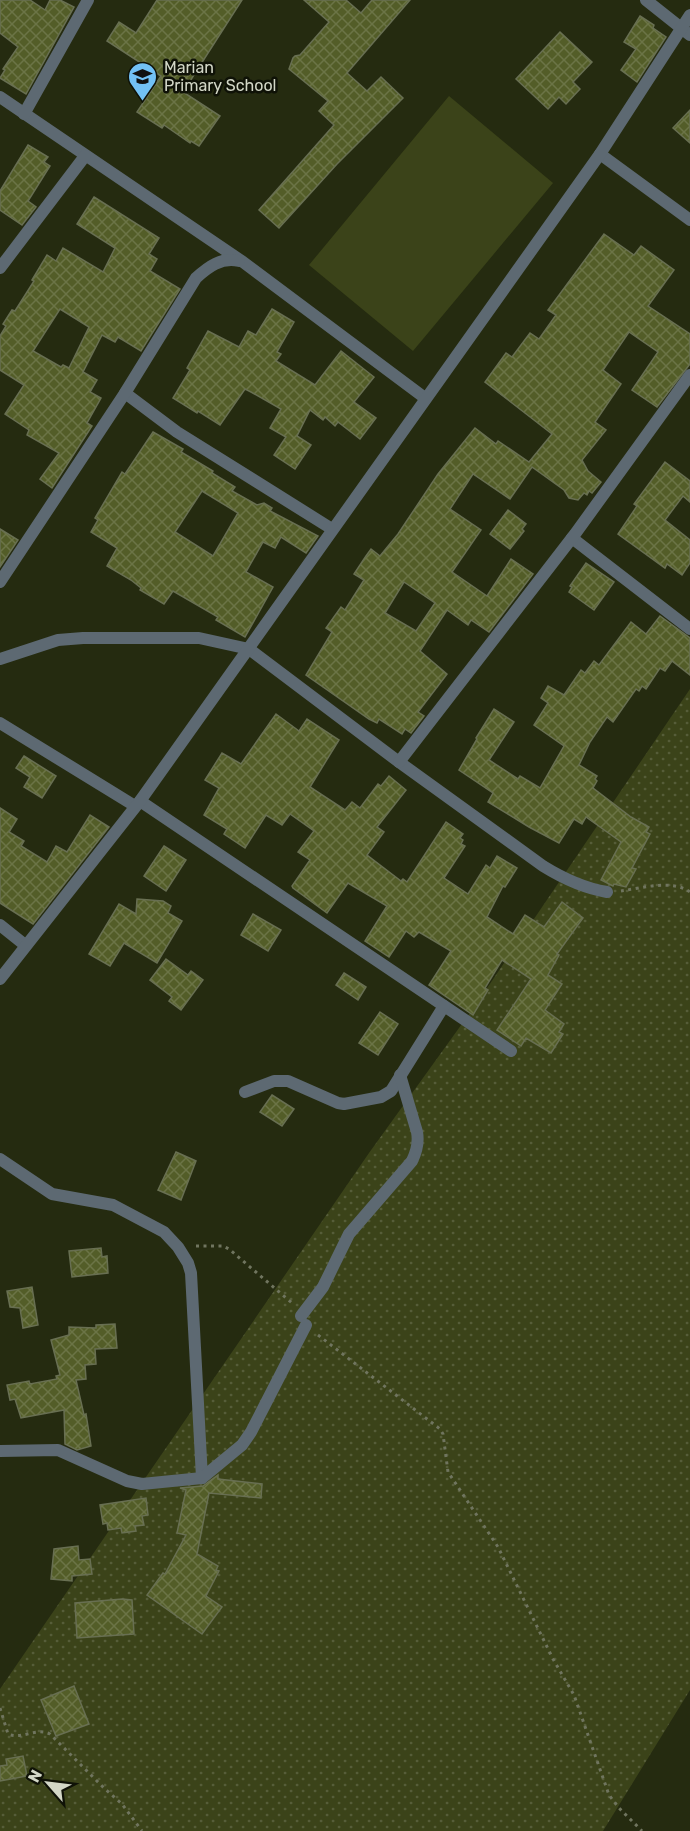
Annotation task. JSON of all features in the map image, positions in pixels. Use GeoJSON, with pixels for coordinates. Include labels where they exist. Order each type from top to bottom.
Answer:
{"type":"FeatureCollection","features":[{"type":"Feature","properties":{"kind":"street"},"geometry":{"type":"LineString","coordinates":[[24,114],[88,0]]}},
{"type":"Feature","properties":{"kind":"street"},"geometry":{"type":"LineString","coordinates":[[645,0],[685,31]]}},
{"type":"Feature","properties":{"kind":"street"},"geometry":{"type":"LineString","coordinates":[[0,979],[138,804],[249,649],[600,154],[685,31],[690,15]]}},
{"type":"Feature","properties":{"kind":"street"},"geometry":{"type":"LineString","coordinates":[[0,97],[243,262],[425,398]]}},
{"type":"Feature","properties":{"kind":"street"},"geometry":{"type":"LineString","coordinates":[[600,154],[690,220]]}},
{"type":"Feature","properties":{"kind":"street"},"geometry":{"type":"LineString","coordinates":[[0,268],[85,156]]}},
{"type":"Feature","properties":{"kind":"street"},"geometry":{"type":"LineString","coordinates":[[0,582],[125,393],[196,278],[207,268],[224,260],[243,262]]}},
{"type":"Feature","properties":{"kind":"street"},"geometry":{"type":"LineString","coordinates":[[399,762],[572,538],[688,382]]}},
{"type":"Feature","properties":{"kind":"street"},"geometry":{"type":"LineString","coordinates":[[125,393],[177,432],[332,529]]}},
{"type":"Feature","properties":{"kind":"street"},"geometry":{"type":"LineString","coordinates":[[572,538],[690,629]]}},
{"type":"Feature","properties":{"kind":"street"},"geometry":{"type":"LineString","coordinates":[[0,659],[58,640],[83,638],[199,638],[249,649],[399,762],[543,866],[567,880],[592,890],[607,892]]}},
{"type":"Feature","properties":{"kind":"street"},"geometry":{"type":"LineString","coordinates":[[0,723],[138,804],[511,1051]]}},
{"type":"Feature","properties":{"kind":"street"},"geometry":{"type":"LineString","coordinates":[[0,925],[25,945]]}},
{"type":"Feature","properties":{"kind":"street"},"geometry":{"type":"LineString","coordinates":[[245,1092],[274,1081],[285,1080],[344,1104],[386,1095],[391,1091],[444,1006]]}},
{"type":"Feature","properties":{"kind":"street"},"geometry":{"type":"LineString","coordinates":[[0,1452],[58,1450],[134,1483],[142,1484],[202,1478],[242,1445],[251,1432],[349,1234],[412,1161],[416,1153],[417,1132],[400,1075]]}},
{"type":"Feature","properties":{"kind":"street"},"geometry":{"type":"LineString","coordinates":[[0,1159],[52,1194],[113,1205],[164,1232],[178,1246],[188,1263],[191,1274],[202,1478]]}},
{"type":"Feature","properties":{"kind":"path"},"geometry":{"type":"LineString","coordinates":[[607,892],[667,885],[682,887],[690,892]]}},
{"type":"Feature","properties":{"kind":"path"},"geometry":{"type":"LineString","coordinates":[[178,1246],[223,1246],[229,1249],[295,1305],[304,1321],[440,1429],[443,1434],[448,1472],[498,1547],[553,1659],[574,1695],[609,1795],[642,1831]]}},
{"type":"Feature","properties":{"kind":"path"},"geometry":{"type":"LineString","coordinates":[[0,1708],[8,1734],[15,1737],[41,1731],[50,1734],[105,1789],[115,1796],[142,1831]]}},
{"type":"Feature","properties":{"kind":"green space"},"geometry":{"type":"Polygon","coordinates":[[[449,96],[553,183],[413,351],[309,265],[449,96]]]}},
{"type":"Feature","properties":{"kind":"green space"},"geometry":{"type":"Polygon","coordinates":[[[690,689],[690,1690],[603,1831],[0,1831],[0,1689],[369,1153],[477,1003],[690,689]]]}},
{"type":"Feature","properties":{"kind":"building"},"geometry":{"type":"Polygon","coordinates":[[[0,0],[30,0],[45,10],[50,0],[60,0],[74,7],[26,94],[0,78],[5,70],[3,69],[18,47],[0,33],[0,0]]]}},
{"type":"Feature","properties":{"kind":"building"},"geometry":{"type":"Polygon","coordinates":[[[157,0],[242,0],[183,92],[220,116],[199,146],[191,141],[190,143],[164,125],[162,128],[137,112],[161,76],[107,41],[119,22],[136,33],[157,0]]]}},
{"type":"Feature","properties":{"kind":"building"},"geometry":{"type":"Polygon","coordinates":[[[304,0],[346,0],[361,13],[372,0],[410,0],[347,73],[367,91],[381,77],[403,98],[337,164],[279,228],[259,210],[334,125],[319,111],[328,101],[289,69],[293,58],[300,55],[329,22],[304,0]]]}},
{"type":"Feature","properties":{"kind":"building"},"geometry":{"type":"Polygon","coordinates":[[[640,16],[666,37],[637,82],[621,70],[636,49],[624,42],[640,16]]]}},
{"type":"Feature","properties":{"kind":"building"},"geometry":{"type":"Polygon","coordinates":[[[560,32],[592,62],[573,82],[580,89],[566,104],[559,97],[548,109],[516,79],[560,32]]]}},
{"type":"Feature","properties":{"kind":"building"},"geometry":{"type":"Polygon","coordinates":[[[690,110],[690,143],[673,128],[690,110]]]}},
{"type":"Feature","properties":{"kind":"building"},"geometry":{"type":"Polygon","coordinates":[[[28,145],[48,157],[44,162],[50,166],[28,201],[36,207],[22,225],[0,210],[0,191],[28,145]]]}},
{"type":"Feature","properties":{"kind":"building"},"geometry":{"type":"Polygon","coordinates":[[[94,197],[159,238],[149,254],[157,259],[150,271],[180,289],[141,351],[118,337],[115,342],[102,335],[83,372],[97,380],[90,392],[101,398],[87,423],[92,426],[52,488],[40,479],[59,453],[27,435],[29,430],[5,414],[24,385],[0,370],[0,336],[6,326],[3,324],[12,310],[15,311],[47,255],[56,261],[63,248],[103,272],[115,248],[77,224],[94,197]],[[60,309],[33,351],[61,367],[63,365],[69,368],[89,327],[60,309]]]}},
{"type":"Feature","properties":{"kind":"building"},"geometry":{"type":"Polygon","coordinates":[[[604,234],[634,255],[641,246],[674,270],[648,306],[690,334],[690,364],[657,407],[632,390],[658,352],[629,332],[603,370],[621,384],[595,422],[606,430],[582,460],[588,471],[601,482],[592,493],[589,491],[587,495],[584,493],[578,500],[569,498],[564,490],[532,467],[510,499],[473,474],[450,509],[481,530],[452,572],[487,596],[511,559],[533,574],[489,632],[471,620],[468,625],[447,610],[420,651],[447,674],[418,712],[424,716],[411,733],[405,729],[402,734],[379,719],[377,723],[369,719],[306,675],[332,632],[326,628],[341,607],[345,610],[364,580],[354,574],[366,556],[371,549],[380,556],[398,534],[438,474],[475,428],[496,444],[498,441],[529,462],[552,434],[485,382],[506,353],[512,357],[530,333],[539,339],[556,315],[548,310],[604,234]],[[404,582],[385,613],[416,631],[435,603],[404,582]]]}},
{"type":"Feature","properties":{"kind":"building"},"geometry":{"type":"Polygon","coordinates":[[[272,309],[294,322],[277,352],[281,354],[276,361],[315,385],[341,351],[374,377],[354,402],[376,418],[360,439],[338,422],[335,426],[325,417],[323,420],[310,410],[297,436],[311,445],[295,469],[274,455],[286,437],[270,428],[281,409],[245,389],[220,425],[173,398],[190,370],[187,368],[208,331],[239,347],[248,331],[256,335],[272,309]]]}},
{"type":"Feature","properties":{"kind":"building"},"geometry":{"type":"Polygon","coordinates":[[[153,432],[183,449],[181,452],[235,487],[232,491],[257,505],[264,503],[272,508],[270,511],[318,536],[306,553],[281,537],[275,548],[263,542],[246,572],[273,587],[245,637],[216,620],[218,617],[173,591],[164,604],[107,566],[117,548],[91,532],[98,520],[95,518],[122,472],[125,474],[153,432]],[[202,491],[175,532],[213,556],[238,513],[202,491]]]}},
{"type":"Feature","properties":{"kind":"building"},"geometry":{"type":"Polygon","coordinates":[[[665,462],[690,481],[690,502],[683,496],[665,520],[690,540],[690,563],[682,575],[667,564],[665,568],[618,534],[637,506],[634,504],[665,462]]]}},
{"type":"Feature","properties":{"kind":"building"},"geometry":{"type":"Polygon","coordinates":[[[508,510],[526,524],[522,529],[524,531],[510,549],[490,534],[508,510]]]}},
{"type":"Feature","properties":{"kind":"building"},"geometry":{"type":"Polygon","coordinates":[[[0,529],[18,540],[0,567],[0,529]]]}},
{"type":"Feature","properties":{"kind":"building"},"geometry":{"type":"Polygon","coordinates":[[[586,563],[614,582],[594,610],[569,592],[572,587],[570,586],[586,563]]]}},
{"type":"Feature","properties":{"kind":"building"},"geometry":{"type":"Polygon","coordinates":[[[660,616],[690,638],[690,675],[672,661],[665,671],[660,668],[646,689],[642,686],[639,691],[636,689],[613,722],[607,717],[590,742],[579,765],[597,776],[593,788],[631,817],[649,827],[646,832],[650,834],[632,868],[636,869],[626,887],[614,884],[613,886],[601,880],[621,842],[586,817],[582,824],[574,819],[559,843],[488,802],[493,793],[459,770],[494,709],[514,722],[489,760],[518,779],[520,776],[540,788],[564,746],[534,725],[548,703],[541,698],[548,686],[564,695],[581,670],[585,673],[594,661],[599,665],[631,622],[646,634],[660,616]]]}},
{"type":"Feature","properties":{"kind":"building"},"geometry":{"type":"Polygon","coordinates":[[[276,714],[299,731],[307,719],[339,740],[310,787],[345,810],[352,802],[360,808],[378,784],[381,786],[389,776],[406,790],[377,827],[384,832],[367,855],[401,881],[403,879],[407,882],[446,822],[463,834],[460,838],[463,840],[461,844],[465,846],[444,878],[468,894],[486,865],[490,868],[497,856],[517,868],[505,887],[503,886],[487,917],[513,934],[525,915],[544,927],[562,902],[583,918],[557,954],[559,955],[548,975],[562,984],[545,1010],[564,1024],[559,1032],[563,1034],[551,1053],[526,1038],[521,1046],[497,1030],[531,979],[502,960],[485,988],[488,990],[473,1015],[429,985],[451,951],[419,932],[414,937],[406,931],[389,957],[365,941],[387,906],[348,883],[327,913],[293,888],[292,886],[310,860],[298,852],[314,831],[290,814],[282,825],[266,815],[245,848],[224,834],[227,829],[204,815],[219,788],[205,780],[222,753],[241,764],[276,714]]]}},
{"type":"Feature","properties":{"kind":"building"},"geometry":{"type":"Polygon","coordinates":[[[24,756],[56,776],[42,798],[24,787],[30,777],[16,768],[24,756]]]}},
{"type":"Feature","properties":{"kind":"building"},"geometry":{"type":"Polygon","coordinates":[[[0,808],[17,819],[9,832],[24,841],[21,846],[47,862],[56,846],[67,852],[90,815],[109,827],[33,924],[0,903],[0,808]]]}},
{"type":"Feature","properties":{"kind":"building"},"geometry":{"type":"Polygon","coordinates":[[[164,846],[186,860],[166,891],[144,876],[164,846]]]}},
{"type":"Feature","properties":{"kind":"building"},"geometry":{"type":"Polygon","coordinates":[[[137,899],[163,901],[171,906],[168,913],[182,921],[157,963],[124,943],[110,966],[89,954],[119,904],[136,914],[137,899]]]}},
{"type":"Feature","properties":{"kind":"building"},"geometry":{"type":"Polygon","coordinates":[[[253,914],[281,930],[268,951],[241,935],[253,914]]]}},
{"type":"Feature","properties":{"kind":"building"},"geometry":{"type":"Polygon","coordinates":[[[166,959],[188,975],[191,971],[203,980],[181,1010],[169,1001],[172,997],[150,980],[166,959]]]}},
{"type":"Feature","properties":{"kind":"building"},"geometry":{"type":"Polygon","coordinates":[[[344,973],[366,987],[358,1000],[336,985],[344,973]]]}},
{"type":"Feature","properties":{"kind":"building"},"geometry":{"type":"Polygon","coordinates":[[[380,1012],[398,1024],[378,1055],[359,1043],[380,1012]]]}},
{"type":"Feature","properties":{"kind":"building"},"geometry":{"type":"Polygon","coordinates":[[[272,1095],[294,1109],[282,1126],[260,1112],[272,1095]]]}},
{"type":"Feature","properties":{"kind":"building"},"geometry":{"type":"Polygon","coordinates":[[[176,1152],[196,1161],[181,1200],[158,1190],[176,1152]]]}},
{"type":"Feature","properties":{"kind":"building"},"geometry":{"type":"Polygon","coordinates":[[[101,1248],[102,1257],[107,1256],[108,1273],[72,1277],[69,1251],[101,1248]]]}},
{"type":"Feature","properties":{"kind":"building"},"geometry":{"type":"Polygon","coordinates":[[[32,1287],[38,1325],[23,1328],[20,1308],[10,1307],[7,1291],[32,1287]]]}},
{"type":"Feature","properties":{"kind":"building"},"geometry":{"type":"Polygon","coordinates":[[[115,1324],[117,1348],[95,1349],[96,1364],[85,1365],[86,1379],[76,1380],[84,1415],[86,1414],[91,1446],[77,1450],[65,1444],[64,1410],[21,1418],[15,1399],[10,1400],[7,1385],[57,1379],[56,1376],[60,1375],[51,1340],[69,1335],[69,1327],[96,1328],[96,1325],[115,1324]]]}},
{"type":"Feature","properties":{"kind":"building"},"geometry":{"type":"Polygon","coordinates":[[[218,1475],[218,1479],[262,1484],[261,1498],[209,1493],[197,1554],[218,1566],[216,1570],[219,1571],[206,1596],[222,1607],[202,1634],[147,1595],[163,1573],[165,1574],[186,1535],[177,1533],[186,1490],[180,1488],[203,1486],[218,1475]]]}},
{"type":"Feature","properties":{"kind":"building"},"geometry":{"type":"Polygon","coordinates":[[[146,1498],[148,1515],[142,1516],[144,1525],[135,1526],[136,1531],[122,1533],[121,1528],[108,1530],[107,1523],[103,1524],[100,1505],[146,1498]]]}},
{"type":"Feature","properties":{"kind":"building"},"geometry":{"type":"Polygon","coordinates":[[[78,1546],[79,1560],[90,1559],[92,1574],[72,1576],[72,1581],[51,1579],[54,1549],[78,1546]]]}},
{"type":"Feature","properties":{"kind":"building"},"geometry":{"type":"Polygon","coordinates":[[[132,1600],[134,1634],[77,1638],[75,1603],[132,1600]]]}},
{"type":"Feature","properties":{"kind":"building"},"geometry":{"type":"Polygon","coordinates":[[[74,1686],[89,1724],[56,1736],[41,1700],[74,1686]]]}},
{"type":"Feature","properties":{"kind":"building"},"geometry":{"type":"Polygon","coordinates":[[[23,1756],[27,1776],[0,1781],[0,1766],[7,1765],[6,1759],[23,1756]]]}},
{"type":"Feature","properties":{"kind":"place","name":"Marian Primary School"},"geometry":{"type":"Point","coordinates":[143,102]}}]}
